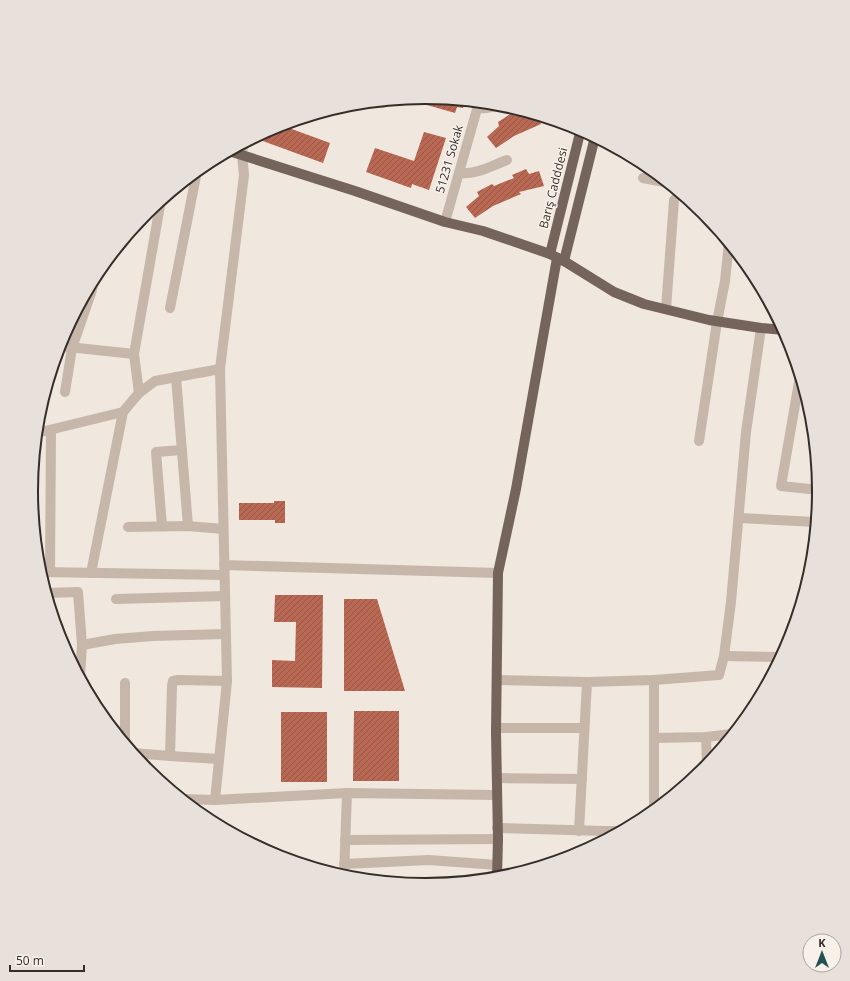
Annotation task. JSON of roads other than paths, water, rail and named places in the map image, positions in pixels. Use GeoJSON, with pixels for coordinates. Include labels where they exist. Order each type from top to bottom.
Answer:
{"type":"FeatureCollection","features":[{"type":"Feature","properties":{"kind":"main road","name":"Barış Cadddesi"},"geometry":{"type":"LineString","coordinates":[[557,258],[580,136]]}},
{"type":"Feature","properties":{"kind":"main road"},"geometry":{"type":"LineString","coordinates":[[499,870],[496,728],[498,573],[516,489],[557,258],[593,142]]}},
{"type":"Feature","properties":{"kind":"main road"},"geometry":{"type":"LineString","coordinates":[[236,153],[355,191],[445,222],[483,231],[557,258],[614,292],[644,304],[717,322],[777,329]]}},
{"type":"Feature","properties":{"kind":"street","name":"51231 Sokak"},"geometry":{"type":"LineString","coordinates":[[445,222],[477,107]]}},
{"type":"Feature","properties":{"kind":"street"},"geometry":{"type":"LineString","coordinates":[[214,800],[226,681],[220,369],[244,175],[242,150]]}},
{"type":"Feature","properties":{"kind":"street"},"geometry":{"type":"LineString","coordinates":[[459,173],[475,172],[507,160]]}},
{"type":"Feature","properties":{"kind":"street"},"geometry":{"type":"LineString","coordinates":[[643,178],[658,181]]}},
{"type":"Feature","properties":{"kind":"street"},"geometry":{"type":"LineString","coordinates":[[170,308],[195,179]]}},
{"type":"Feature","properties":{"kind":"street"},"geometry":{"type":"LineString","coordinates":[[666,309],[674,200]]}},
{"type":"Feature","properties":{"kind":"street"},"geometry":{"type":"LineString","coordinates":[[138,393],[134,354],[158,211]]}},
{"type":"Feature","properties":{"kind":"street"},"geometry":{"type":"LineString","coordinates":[[699,441],[717,322],[730,253]]}},
{"type":"Feature","properties":{"kind":"street"},"geometry":{"type":"LineString","coordinates":[[65,392],[72,348],[89,299]]}},
{"type":"Feature","properties":{"kind":"street"},"geometry":{"type":"LineString","coordinates":[[497,680],[587,682],[654,680],[719,675],[724,656],[731,602],[746,432],[761,328]]}},
{"type":"Feature","properties":{"kind":"street"},"geometry":{"type":"LineString","coordinates":[[65,347],[134,354]]}},
{"type":"Feature","properties":{"kind":"street"},"geometry":{"type":"LineString","coordinates":[[91,573],[123,412],[138,393],[155,381],[220,369]]}},
{"type":"Feature","properties":{"kind":"street"},"geometry":{"type":"LineString","coordinates":[[176,376],[188,526]]}},
{"type":"Feature","properties":{"kind":"street"},"geometry":{"type":"LineString","coordinates":[[798,387],[781,486],[812,489]]}},
{"type":"Feature","properties":{"kind":"street"},"geometry":{"type":"LineString","coordinates":[[42,432],[123,412]]}},
{"type":"Feature","properties":{"kind":"street"},"geometry":{"type":"LineString","coordinates":[[44,559],[51,430]]}},
{"type":"Feature","properties":{"kind":"street"},"geometry":{"type":"LineString","coordinates":[[162,526],[156,452],[182,450]]}},
{"type":"Feature","properties":{"kind":"street"},"geometry":{"type":"LineString","coordinates":[[738,518],[811,522]]}},
{"type":"Feature","properties":{"kind":"street"},"geometry":{"type":"LineString","coordinates":[[128,527],[188,526],[224,529]]}},
{"type":"Feature","properties":{"kind":"street"},"geometry":{"type":"LineString","coordinates":[[224,565],[498,573]]}},
{"type":"Feature","properties":{"kind":"street"},"geometry":{"type":"LineString","coordinates":[[47,573],[224,575]]}},
{"type":"Feature","properties":{"kind":"street"},"geometry":{"type":"LineString","coordinates":[[52,593],[78,592],[82,645],[81,667]]}},
{"type":"Feature","properties":{"kind":"street"},"geometry":{"type":"LineString","coordinates":[[116,599],[225,596]]}},
{"type":"Feature","properties":{"kind":"street"},"geometry":{"type":"LineString","coordinates":[[82,645],[115,639],[152,636],[226,634]]}},
{"type":"Feature","properties":{"kind":"street"},"geometry":{"type":"LineString","coordinates":[[724,656],[774,657]]}},
{"type":"Feature","properties":{"kind":"street"},"geometry":{"type":"LineString","coordinates":[[654,680],[654,803]]}},
{"type":"Feature","properties":{"kind":"street"},"geometry":{"type":"LineString","coordinates":[[170,756],[173,681],[226,681]]}},
{"type":"Feature","properties":{"kind":"street"},"geometry":{"type":"LineString","coordinates":[[579,831],[587,682]]}},
{"type":"Feature","properties":{"kind":"street"},"geometry":{"type":"LineString","coordinates":[[125,735],[126,684]]}},
{"type":"Feature","properties":{"kind":"street"},"geometry":{"type":"LineString","coordinates":[[496,728],[584,728]]}},
{"type":"Feature","properties":{"kind":"street"},"geometry":{"type":"LineString","coordinates":[[654,738],[706,737],[725,735]]}},
{"type":"Feature","properties":{"kind":"street"},"geometry":{"type":"LineString","coordinates":[[706,737],[707,755]]}},
{"type":"Feature","properties":{"kind":"street"},"geometry":{"type":"LineString","coordinates":[[141,754],[219,759]]}},
{"type":"Feature","properties":{"kind":"street"},"geometry":{"type":"LineString","coordinates":[[497,778],[582,779]]}},
{"type":"Feature","properties":{"kind":"street"},"geometry":{"type":"LineString","coordinates":[[344,869],[346,793]]}},
{"type":"Feature","properties":{"kind":"street"},"geometry":{"type":"LineString","coordinates":[[191,799],[214,800],[346,793],[497,795]]}},
{"type":"Feature","properties":{"kind":"street"},"geometry":{"type":"LineString","coordinates":[[497,828],[609,831]]}},
{"type":"Feature","properties":{"kind":"street"},"geometry":{"type":"LineString","coordinates":[[345,840],[498,839]]}},
{"type":"Feature","properties":{"kind":"street"},"geometry":{"type":"LineString","coordinates":[[344,864],[429,860],[489,872]]}}]}
